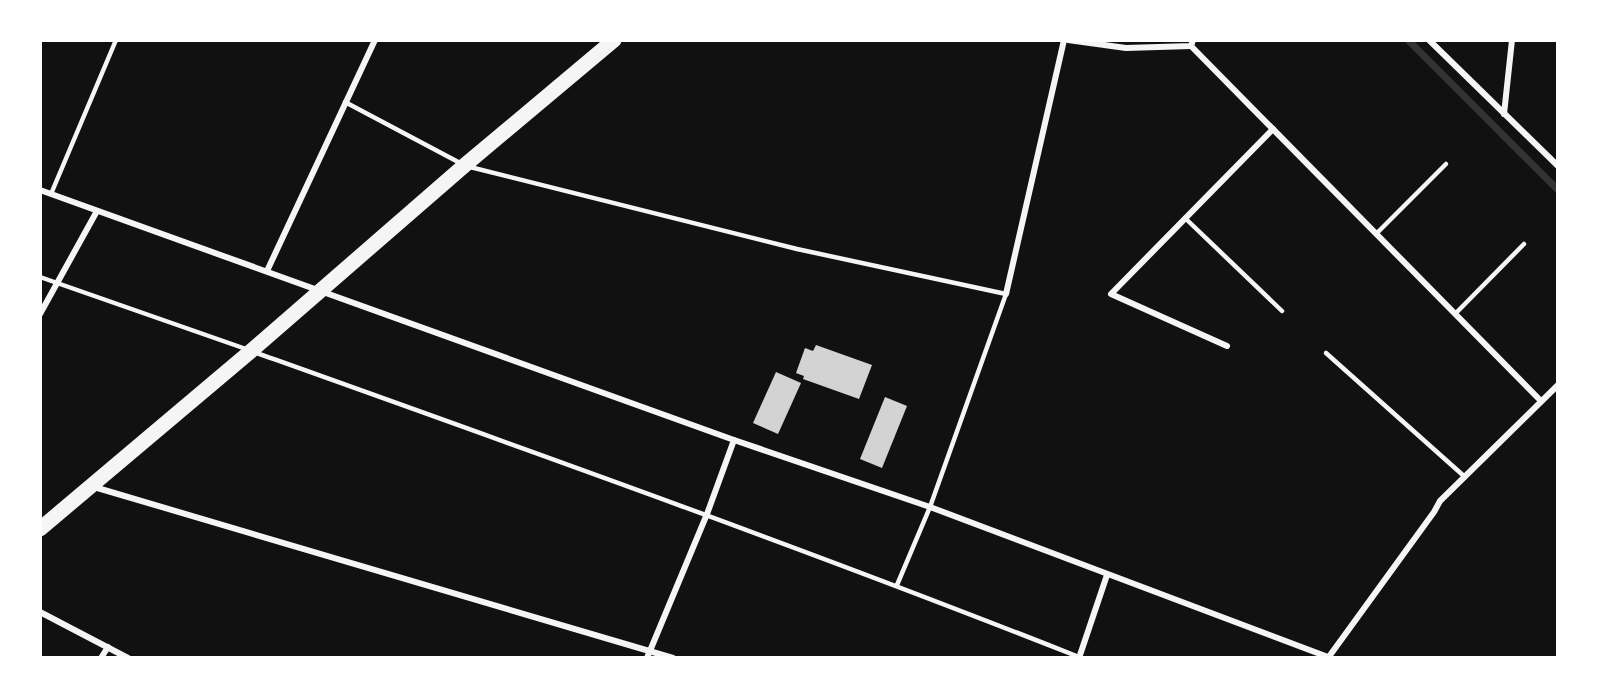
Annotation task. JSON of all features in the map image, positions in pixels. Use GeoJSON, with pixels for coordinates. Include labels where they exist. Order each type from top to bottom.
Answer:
{"type":"FeatureCollection","features":[{"type":"Feature","properties":{"kind":"main road"},"geometry":{"type":"LineString","coordinates":[[40,529],[614,40]]}},
{"type":"Feature","properties":{"kind":"street"},"geometry":{"type":"LineString","coordinates":[[267,271],[375,40]]}},
{"type":"Feature","properties":{"kind":"street"},"geometry":{"type":"LineString","coordinates":[[1006,294],[1066,40],[1126,48],[1192,43],[1273,129],[1541,401]]}},
{"type":"Feature","properties":{"kind":"street"},"geometry":{"type":"LineString","coordinates":[[1429,40],[1557,166]]}},
{"type":"Feature","properties":{"kind":"street"},"geometry":{"type":"LineString","coordinates":[[1504,114],[1512,40]]}},
{"type":"Feature","properties":{"kind":"street"},"geometry":{"type":"LineString","coordinates":[[1227,346],[1111,294],[1273,129]]}},
{"type":"Feature","properties":{"kind":"street"},"geometry":{"type":"LineString","coordinates":[[40,190],[734,440],[930,507],[1328,657],[1440,501],[1557,385]]}},
{"type":"Feature","properties":{"kind":"street"},"geometry":{"type":"LineString","coordinates":[[40,314],[97,212]]}},
{"type":"Feature","properties":{"kind":"street"},"geometry":{"type":"LineString","coordinates":[[648,654],[707,514],[734,440]]}},
{"type":"Feature","properties":{"kind":"street"},"geometry":{"type":"LineString","coordinates":[[91,486],[648,654],[673,657]]}},
{"type":"Feature","properties":{"kind":"street"},"geometry":{"type":"LineString","coordinates":[[1079,657],[1107,575]]}},
{"type":"Feature","properties":{"kind":"street"},"geometry":{"type":"LineString","coordinates":[[40,612],[128,657]]}},
{"type":"Feature","properties":{"kind":"street"},"geometry":{"type":"LineString","coordinates":[[101,657],[108,647]]}},
{"type":"Feature","properties":{"kind":"lane"},"geometry":{"type":"LineString","coordinates":[[51,194],[116,40]]}},
{"type":"Feature","properties":{"kind":"lane"},"geometry":{"type":"LineString","coordinates":[[345,102],[465,165],[797,249],[1006,294],[930,507],[897,585]]}},
{"type":"Feature","properties":{"kind":"lane"},"geometry":{"type":"LineString","coordinates":[[1376,234],[1446,164]]}},
{"type":"Feature","properties":{"kind":"lane"},"geometry":{"type":"LineString","coordinates":[[1185,218],[1282,310]]}},
{"type":"Feature","properties":{"kind":"lane"},"geometry":{"type":"LineString","coordinates":[[1455,314],[1524,244]]}},
{"type":"Feature","properties":{"kind":"lane"},"geometry":{"type":"LineString","coordinates":[[40,277],[707,514],[897,585],[1079,657]]}},
{"type":"Feature","properties":{"kind":"lane"},"geometry":{"type":"LineString","coordinates":[[1326,353],[1465,477]]}},
{"type":"Feature","properties":{"kind":"building"},"geometry":{"type":"Polygon","coordinates":[[[816,345],[872,365],[859,399],[803,379],[804,376],[796,373],[805,348],[813,351],[816,345]]]}},
{"type":"Feature","properties":{"kind":"building"},"geometry":{"type":"Polygon","coordinates":[[[776,372],[801,383],[778,434],[753,423],[776,372]]]}},
{"type":"Feature","properties":{"kind":"building"},"geometry":{"type":"Polygon","coordinates":[[[885,397],[907,406],[882,468],[860,459],[885,397]]]}},
{"type":"Feature","properties":{"kind":"waterway"},"geometry":{"type":"LineString","coordinates":[[1408,40],[1558,190]]}}]}
